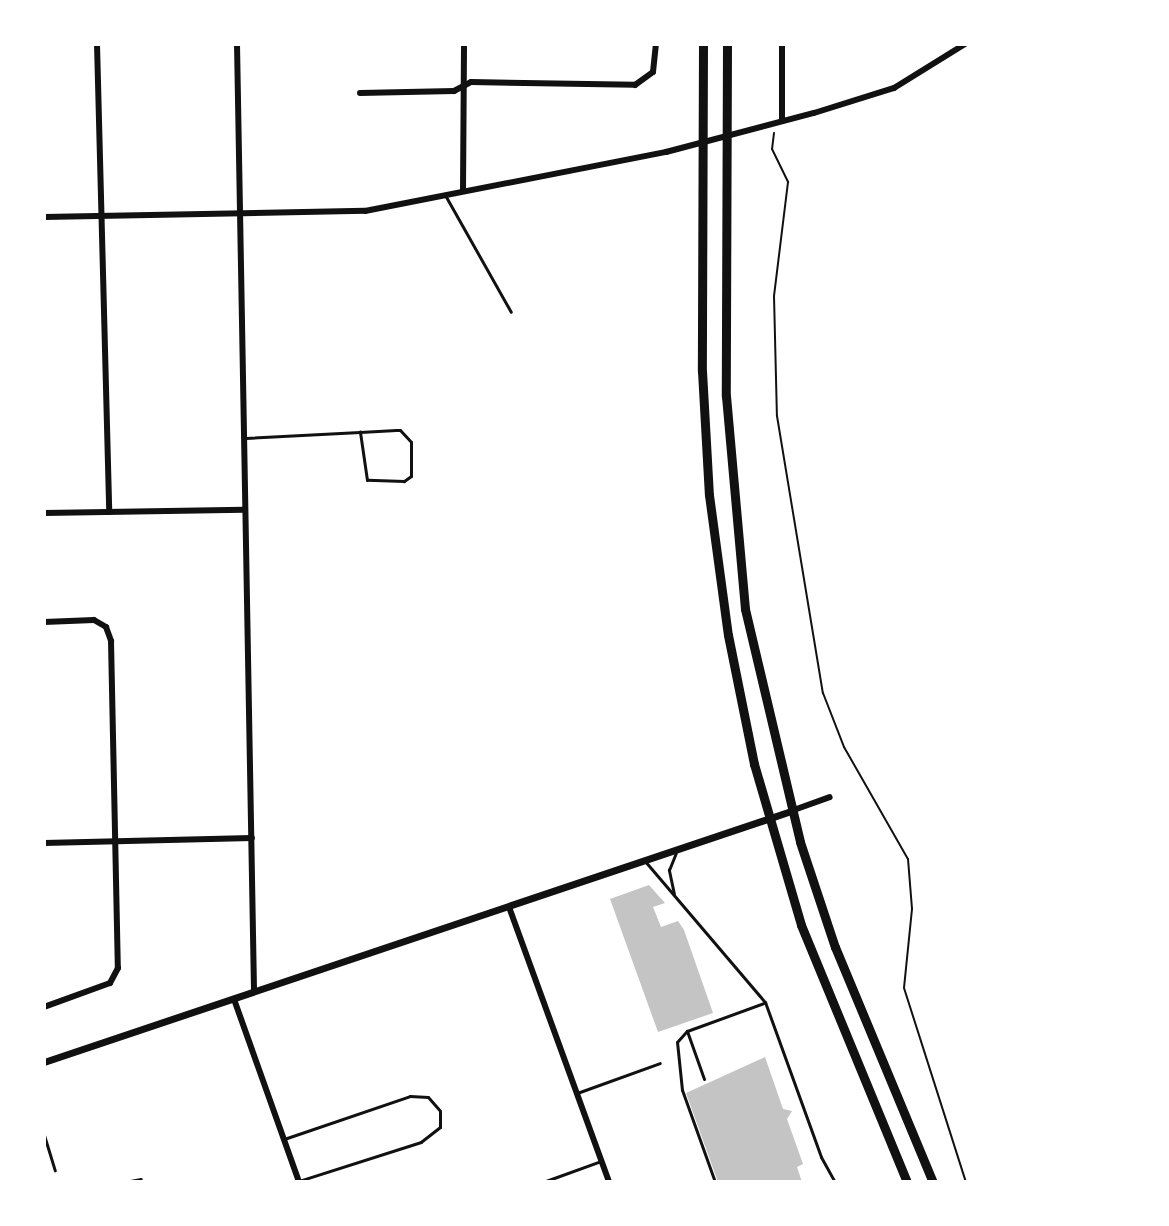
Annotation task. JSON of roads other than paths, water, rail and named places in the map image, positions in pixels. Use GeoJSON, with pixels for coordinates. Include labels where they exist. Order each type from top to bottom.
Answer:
{"type":"FeatureCollection","features":[{"type":"Feature","properties":{"kind":"main road"},"geometry":{"type":"LineString","coordinates":[[703,44],[702,371],[709,495],[739,700],[768,818],[818,972],[907,1182]]}},
{"type":"Feature","properties":{"kind":"main road"},"geometry":{"type":"LineString","coordinates":[[727,44],[726,380],[733,504],[745,609],[791,811],[835,947],[933,1182]]}},
{"type":"Feature","properties":{"kind":"street"},"geometry":{"type":"LineString","coordinates":[[97,44],[109,512]]}},
{"type":"Feature","properties":{"kind":"street"},"geometry":{"type":"LineString","coordinates":[[237,44],[254,995]]}},
{"type":"Feature","properties":{"kind":"street"},"geometry":{"type":"LineString","coordinates":[[463,191],[464,44]]}},
{"type":"Feature","properties":{"kind":"street"},"geometry":{"type":"LineString","coordinates":[[360,93],[454,91],[464,85],[635,85],[653,72],[656,44]]}},
{"type":"Feature","properties":{"kind":"street"},"geometry":{"type":"LineString","coordinates":[[782,44],[782,120]]}},
{"type":"Feature","properties":{"kind":"street"},"geometry":{"type":"LineString","coordinates":[[44,217],[365,211],[702,143],[894,88],[965,44]]}},
{"type":"Feature","properties":{"kind":"street"},"geometry":{"type":"LineString","coordinates":[[44,513],[244,510]]}},
{"type":"Feature","properties":{"kind":"street"},"geometry":{"type":"LineString","coordinates":[[44,622],[94,620],[109,633],[115,978],[44,1007]]}},
{"type":"Feature","properties":{"kind":"street"},"geometry":{"type":"LineString","coordinates":[[44,1062],[235,1002],[830,797]]}},
{"type":"Feature","properties":{"kind":"street"},"geometry":{"type":"LineString","coordinates":[[44,843],[114,838],[252,838]]}},
{"type":"Feature","properties":{"kind":"street"},"geometry":{"type":"LineString","coordinates":[[509,907],[609,1182]]}},
{"type":"Feature","properties":{"kind":"street"},"geometry":{"type":"LineString","coordinates":[[235,1002],[299,1182]]}},
{"type":"Feature","properties":{"kind":"lane"},"geometry":{"type":"LineString","coordinates":[[445,195],[511,312]]}},
{"type":"Feature","properties":{"kind":"lane"},"geometry":{"type":"LineString","coordinates":[[242,438],[360,432],[404,432],[411,442],[411,476],[404,481],[367,480],[360,432]]}},
{"type":"Feature","properties":{"kind":"lane"},"geometry":{"type":"LineString","coordinates":[[678,901],[669,870],[682,847]]}},
{"type":"Feature","properties":{"kind":"lane"},"geometry":{"type":"LineString","coordinates":[[644,860],[765,1002],[821,1157],[835,1182]]}},
{"type":"Feature","properties":{"kind":"lane"},"geometry":{"type":"LineString","coordinates":[[715,1182],[680,1082],[677,1042],[687,1031],[765,1002]]}},
{"type":"Feature","properties":{"kind":"lane"},"geometry":{"type":"LineString","coordinates":[[687,1031],[704,1079]]}},
{"type":"Feature","properties":{"kind":"lane"},"geometry":{"type":"LineString","coordinates":[[577,1093],[660,1063]]}},
{"type":"Feature","properties":{"kind":"lane"},"geometry":{"type":"LineString","coordinates":[[284,1139],[410,1096],[428,1097],[440,1111],[440,1127],[421,1142],[299,1182]]}},
{"type":"Feature","properties":{"kind":"lane"},"geometry":{"type":"LineString","coordinates":[[44,1135],[55,1170]]}},
{"type":"Feature","properties":{"kind":"lane"},"geometry":{"type":"LineString","coordinates":[[543,1182],[601,1161]]}},
{"type":"Feature","properties":{"kind":"lane"},"geometry":{"type":"LineString","coordinates":[[125,1182],[141,1179]]}}]}
